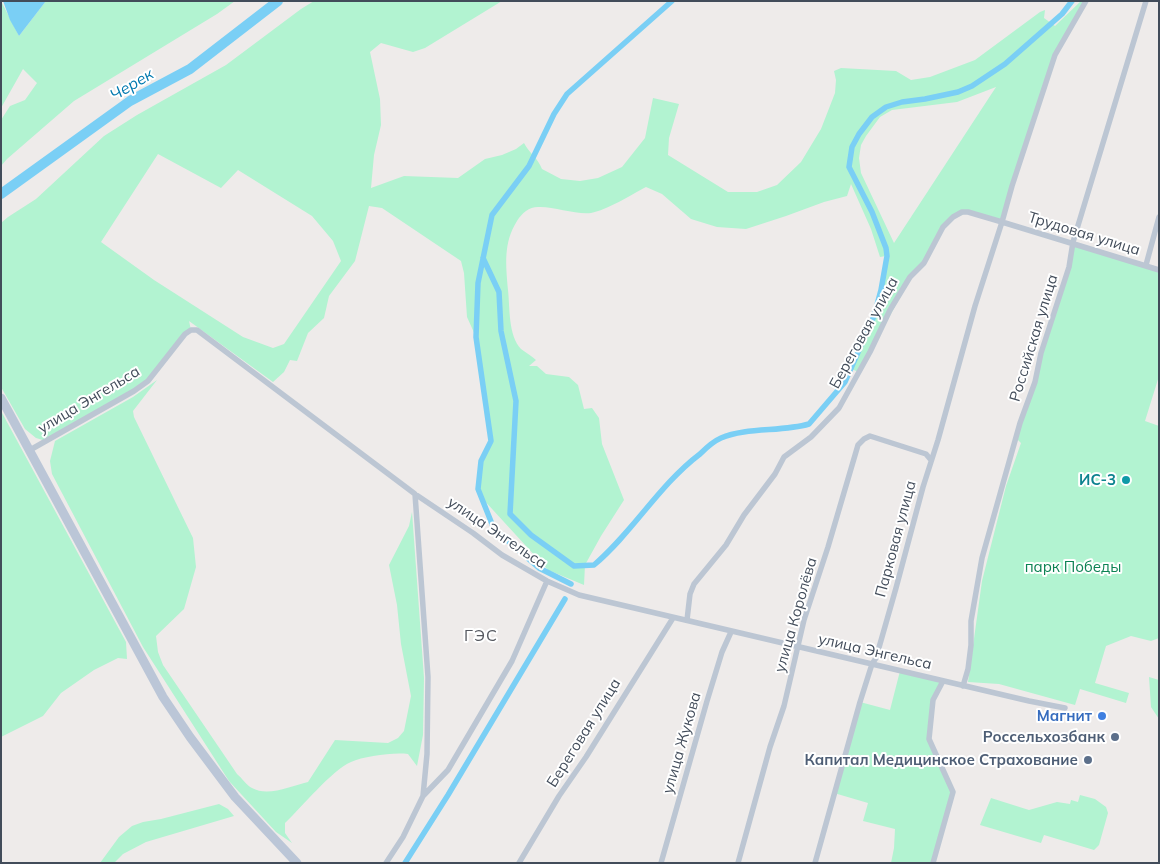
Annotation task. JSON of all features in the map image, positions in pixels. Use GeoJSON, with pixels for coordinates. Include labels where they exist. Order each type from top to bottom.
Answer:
{"type":"FeatureCollection","features":[{"type":"Feature","properties":{"kind":"street"},"geometry":{"type":"LineString","coordinates":[[1002,222],[1014,177],[1055,55],[1086,1]]}},
{"type":"Feature","properties":{"kind":"street","name":"Российская улица"},"geometry":{"type":"LineString","coordinates":[[963,686],[970,653],[971,621],[982,558],[1020,423],[1035,382],[1041,352],[1068,267],[1073,242],[1146,1]]}},
{"type":"Feature","properties":{"kind":"street","name":"Береговая улица"},"geometry":{"type":"LineString","coordinates":[[687,620],[690,594],[694,584],[726,545],[784,457],[811,437],[839,408],[870,352],[890,310],[910,277],[924,264],[943,228],[953,217],[962,212],[1002,222]]}},
{"type":"Feature","properties":{"kind":"street"},"geometry":{"type":"LineString","coordinates":[[1146,265],[1159,217]]}},
{"type":"Feature","properties":{"kind":"street","name":"Трудовая улица"},"geometry":{"type":"LineString","coordinates":[[1002,222],[1073,242],[1159,270]]}},
{"type":"Feature","properties":{"kind":"street","name":"Парковая улица"},"geometry":{"type":"LineString","coordinates":[[815,863],[860,702],[884,632],[922,487],[935,450],[975,306],[1002,222]]}},
{"type":"Feature","properties":{"kind":"street","name":"улица Энгельса"},"geometry":{"type":"LineString","coordinates":[[30,450],[134,391],[148,381],[184,334],[191,330],[197,330],[415,494],[502,555],[547,581],[593,599],[1028,702],[1064,708]]}},
{"type":"Feature","properties":{"kind":"street"},"geometry":{"type":"LineString","coordinates":[[1,398],[163,697],[235,796],[297,863]]}},
{"type":"Feature","properties":{"kind":"street","name":"улица Королёва"},"geometry":{"type":"LineString","coordinates":[[738,863],[770,747],[784,706],[804,620],[860,442],[870,436],[926,454]]}},
{"type":"Feature","properties":{"kind":"street"},"geometry":{"type":"LineString","coordinates":[[931,460],[926,454],[935,450]]}},
{"type":"Feature","properties":{"kind":"street"},"geometry":{"type":"LineString","coordinates":[[415,494],[428,677],[427,754],[423,796]]}},
{"type":"Feature","properties":{"kind":"street"},"geometry":{"type":"LineString","coordinates":[[386,863],[403,837],[423,796],[448,770],[512,661],[547,581]]}},
{"type":"Feature","properties":{"kind":"street","name":"Береговая улица"},"geometry":{"type":"LineString","coordinates":[[519,863],[559,796],[673,618]]}},
{"type":"Feature","properties":{"kind":"street","name":"улица Жукова"},"geometry":{"type":"LineString","coordinates":[[661,863],[707,701],[722,652],[731,632]]}},
{"type":"Feature","properties":{"kind":"street"},"geometry":{"type":"LineString","coordinates":[[932,863],[953,792],[929,739],[933,700],[943,681]]}},
{"type":"Feature","properties":{"kind":"green space"},"geometry":{"type":"Polygon","coordinates":[[[1,1],[19,36],[46,1],[235,1],[217,14],[74,101],[1,166],[1,120],[10,106],[25,100],[37,83],[23,69],[1,108],[1,1]]]}},
{"type":"Feature","properties":{"kind":"green space"},"geometry":{"type":"Polygon","coordinates":[[[314,1],[502,1],[425,48],[413,52],[381,43],[370,52],[380,99],[381,125],[374,155],[371,188],[404,176],[458,178],[485,159],[502,155],[524,143],[542,169],[561,179],[580,181],[598,178],[622,167],[645,138],[653,98],[679,104],[669,138],[668,155],[728,192],[757,192],[777,185],[801,162],[821,129],[835,93],[836,80],[834,71],[841,68],[896,71],[911,80],[930,77],[975,60],[1040,12],[1045,10],[1044,18],[1055,26],[1081,1],[1086,1],[1055,55],[1002,222],[968,212],[947,222],[927,258],[914,272],[859,372],[851,369],[874,316],[881,290],[886,256],[880,257],[871,229],[851,184],[847,196],[746,229],[717,227],[691,219],[662,194],[646,187],[611,206],[591,213],[535,207],[521,215],[509,238],[506,254],[510,313],[514,336],[521,349],[536,360],[529,366],[537,366],[546,374],[569,377],[578,385],[584,409],[592,408],[599,418],[602,444],[624,500],[585,565],[584,585],[548,570],[482,498],[478,489],[481,461],[491,441],[476,337],[467,317],[464,273],[461,261],[382,208],[369,206],[355,261],[329,296],[324,318],[308,333],[297,361],[290,360],[284,372],[273,382],[189,321],[191,330],[148,381],[46,441],[36,438],[25,429],[1,387],[1,223],[36,199],[104,136],[137,115],[226,65],[314,1]],[[996,87],[957,102],[892,110],[880,117],[866,136],[861,145],[859,158],[861,173],[894,243],[996,87]],[[158,154],[101,242],[154,280],[243,337],[273,348],[284,344],[341,261],[333,241],[312,216],[238,170],[221,188],[158,154]]]}},
{"type":"Feature","properties":{"kind":"green space","name":"парк Победы"},"geometry":{"type":"Polygon","coordinates":[[[1073,246],[1159,270],[1159,376],[1145,421],[1159,426],[1159,638],[1151,641],[1131,636],[1106,646],[1095,683],[1129,693],[1126,703],[1080,689],[1075,705],[999,684],[968,682],[982,581],[1006,486],[1021,443],[1016,438],[1073,246]]]}},
{"type":"Feature","properties":{"kind":"green space"},"geometry":{"type":"Polygon","coordinates":[[[157,380],[133,411],[134,417],[193,538],[196,567],[184,609],[156,636],[158,652],[163,665],[237,774],[248,786],[258,790],[272,791],[308,782],[335,740],[388,743],[398,738],[404,731],[411,696],[389,565],[409,526],[412,512],[424,678],[423,735],[417,766],[408,754],[387,754],[363,758],[343,766],[285,823],[285,833],[292,843],[276,832],[229,781],[143,647],[52,474],[50,461],[55,441],[133,397],[157,380]]]}},
{"type":"Feature","properties":{"kind":"green space"},"geometry":{"type":"Polygon","coordinates":[[[1,411],[126,642],[127,659],[118,658],[94,670],[61,693],[43,716],[1,737],[1,411]]]}},
{"type":"Feature","properties":{"kind":"green space"},"geometry":{"type":"Polygon","coordinates":[[[900,671],[943,681],[933,700],[929,739],[953,792],[933,863],[891,863],[895,829],[863,821],[868,803],[834,793],[860,702],[890,710],[900,671]]]}},
{"type":"Feature","properties":{"kind":"green space"},"geometry":{"type":"Polygon","coordinates":[[[1149,677],[1159,680],[1159,719],[1151,707],[1149,677]]]}},
{"type":"Feature","properties":{"kind":"green space"},"geometry":{"type":"Polygon","coordinates":[[[1080,795],[1095,799],[1106,807],[1108,813],[1099,845],[1094,850],[1044,835],[1041,843],[980,825],[991,798],[1029,810],[1057,802],[1070,804],[1071,800],[1078,802],[1080,795]]]}},
{"type":"Feature","properties":{"kind":"green space"},"geometry":{"type":"Polygon","coordinates":[[[219,804],[228,809],[234,816],[146,842],[123,854],[114,863],[100,863],[119,837],[132,826],[219,804]]]}},
{"type":"Feature","properties":{"kind":"water"},"geometry":{"type":"Polygon","coordinates":[[[3,1],[46,1],[19,36],[10,20],[3,1]]]}},
{"type":"Feature","properties":{"kind":"waterway","name":"Черек"},"geometry":{"type":"LineString","coordinates":[[1,194],[130,101],[190,69],[278,1]]}},
{"type":"Feature","properties":{"kind":"waterway"},"geometry":{"type":"LineString","coordinates":[[571,584],[539,568],[494,529],[478,489],[481,461],[491,441],[476,337],[478,283],[492,215],[529,166],[554,114],[567,94],[672,1]]}},
{"type":"Feature","properties":{"kind":"waterway"},"geometry":{"type":"LineString","coordinates":[[483,258],[499,292],[501,331],[516,401],[510,514],[531,535],[574,566],[594,565],[621,538],[685,466],[713,443],[721,438],[741,432],[809,424],[845,382],[874,316],[887,256],[886,248],[872,212],[849,167],[852,147],[872,117],[886,107],[902,102],[958,92],[972,86],[1005,64],[1062,14],[1072,1]]}},
{"type":"Feature","properties":{"kind":"waterway"},"geometry":{"type":"LineString","coordinates":[[405,863],[448,795],[565,599]]}},
{"type":"Feature","properties":{"kind":"place","name":"ИС-3"},"geometry":{"type":"Point","coordinates":[1126,480]}},
{"type":"Feature","properties":{"kind":"place","name":"Магнит"},"geometry":{"type":"Point","coordinates":[1102,716]}},
{"type":"Feature","properties":{"kind":"place","name":"Россельхозбанк"},"geometry":{"type":"Point","coordinates":[1115,737]}},
{"type":"Feature","properties":{"kind":"place","name":"Капитал Медицинское Страхование"},"geometry":{"type":"Point","coordinates":[1088,760]}},
{"type":"Feature","properties":{"kind":"district","name":"ГЭС"},"geometry":{"type":"Point","coordinates":[481,636]}}]}
